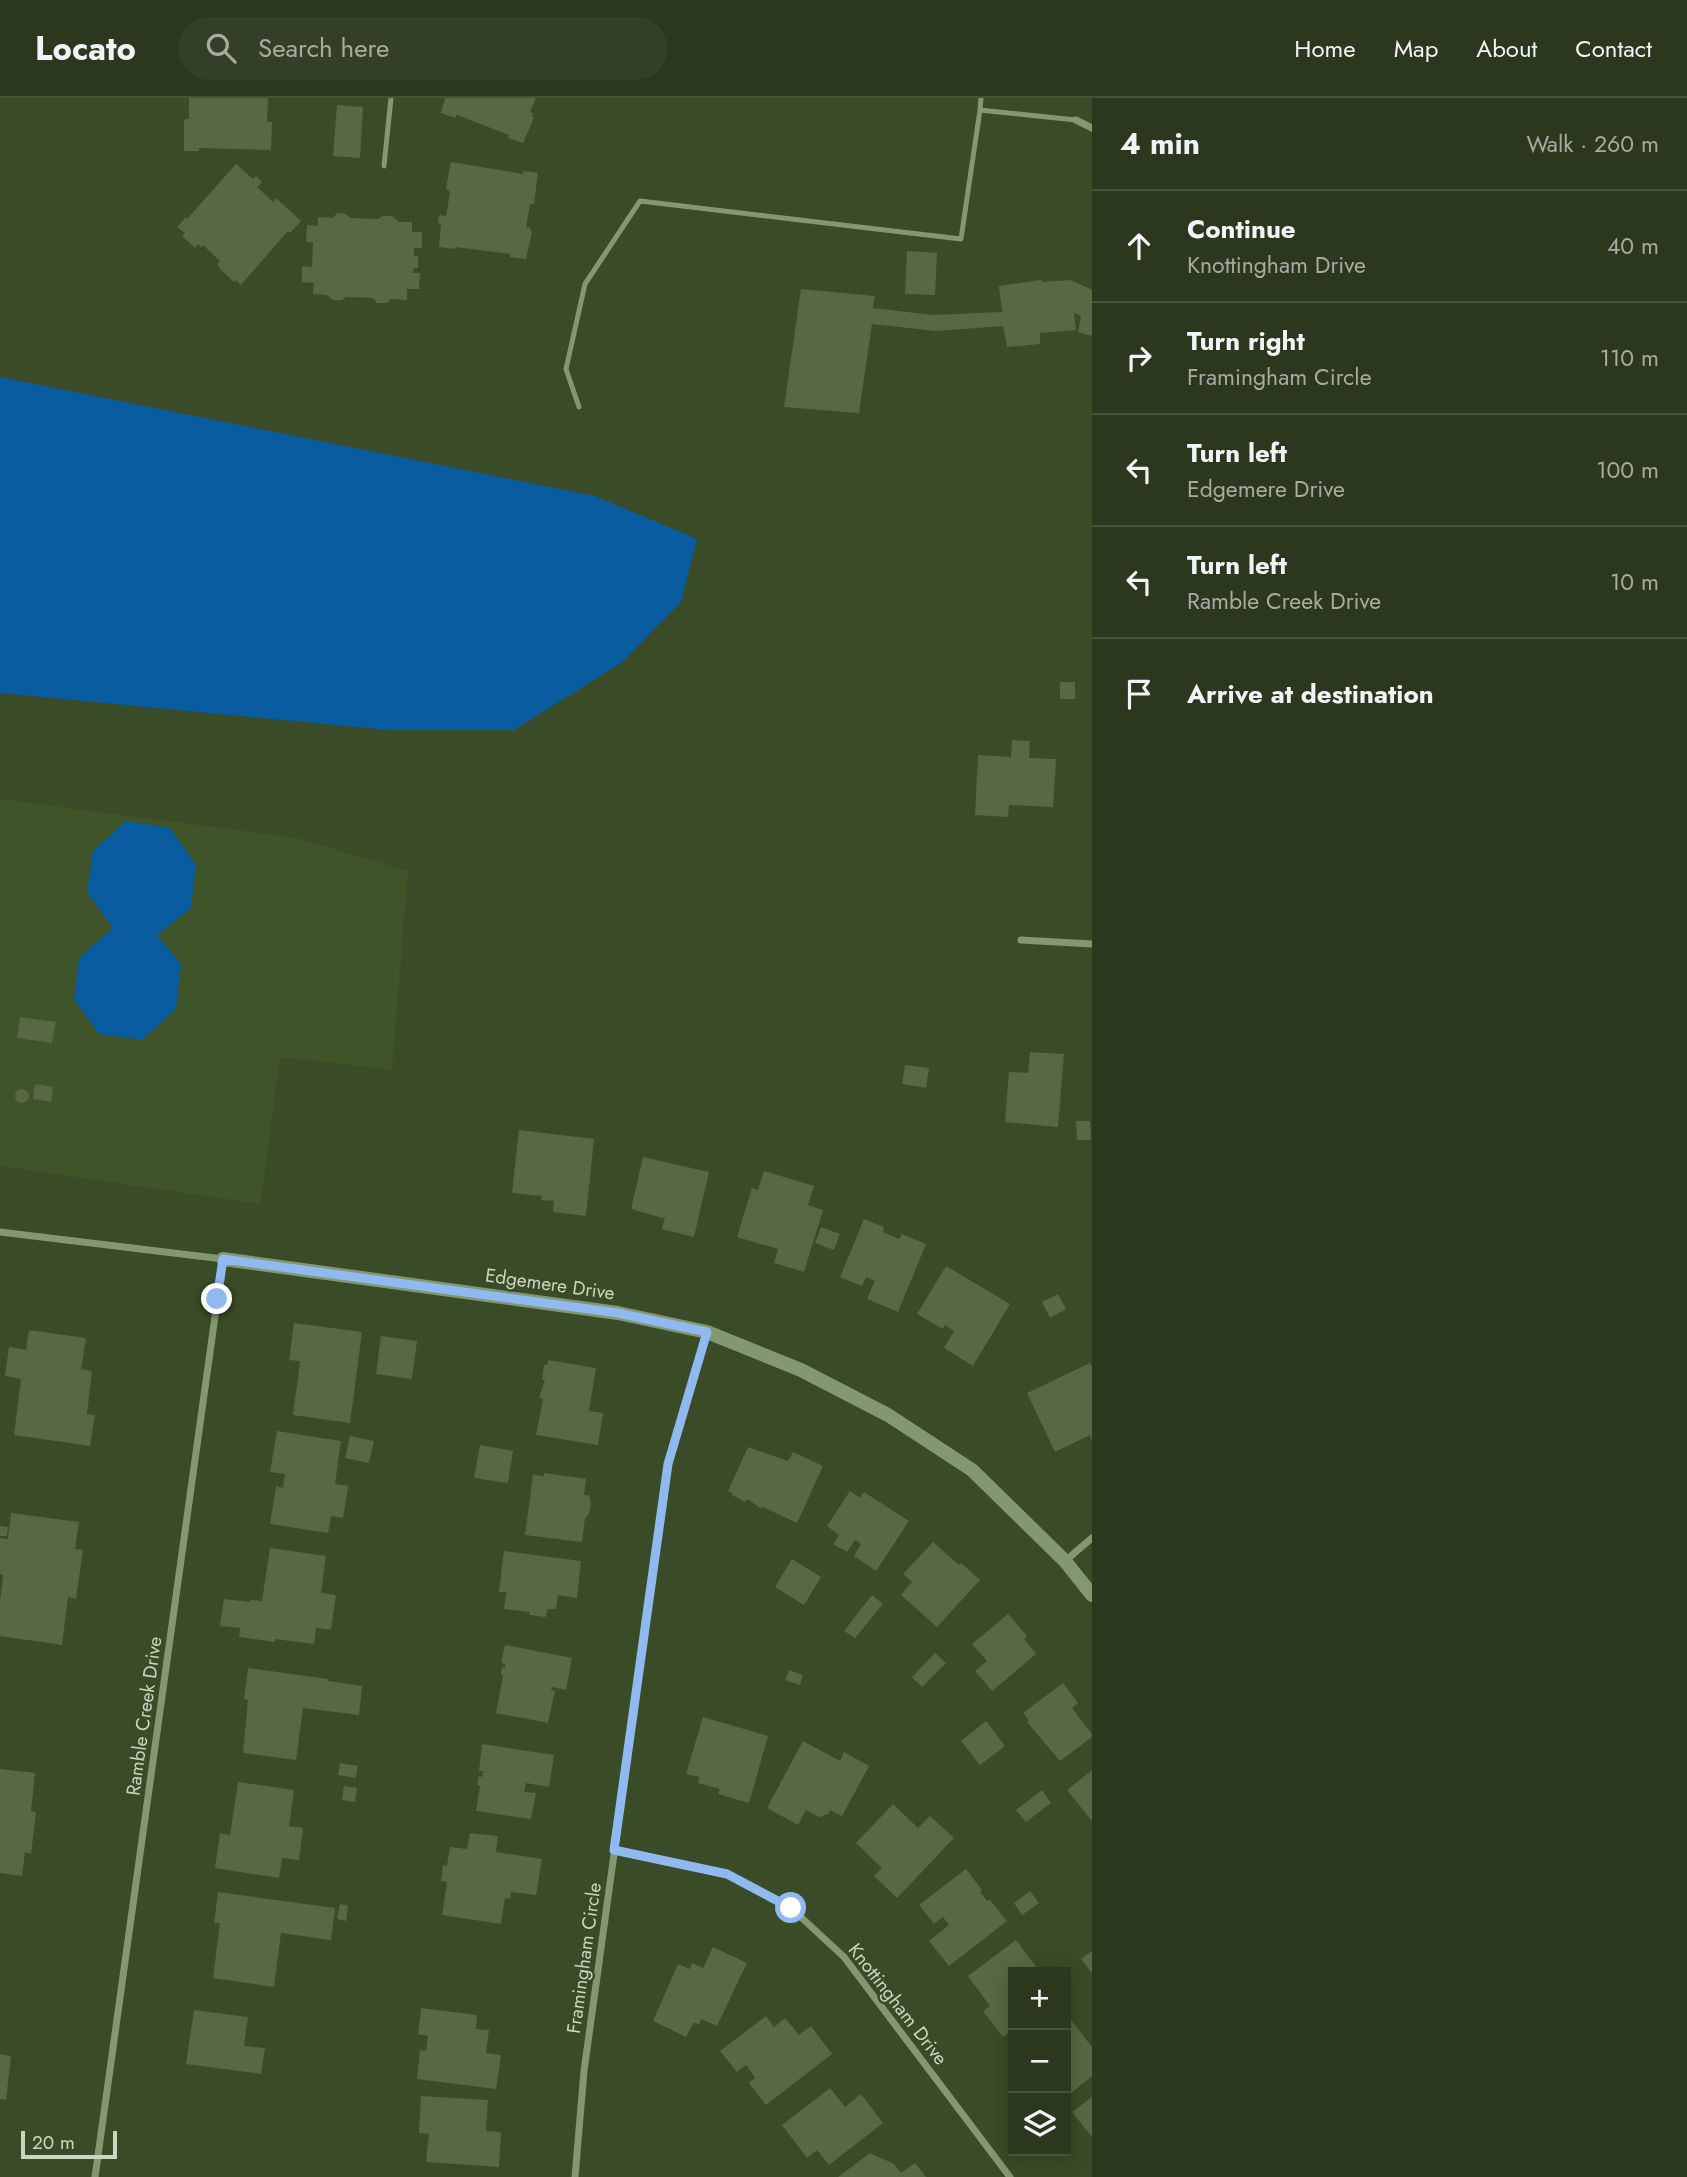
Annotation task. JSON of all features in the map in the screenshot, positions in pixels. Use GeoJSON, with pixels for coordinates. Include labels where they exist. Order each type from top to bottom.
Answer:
{"type":"FeatureCollection","features":[{"type":"Feature","properties":{"kind":"street"},"geometry":{"type":"LineString","coordinates":[[1076,120],[1092,128]]}},
{"type":"Feature","properties":{"kind":"street"},"geometry":{"type":"LineString","coordinates":[[1021,940],[1092,944]]}},
{"type":"Feature","properties":{"kind":"street","name":"Edgemere Drive"},"geometry":{"type":"LineString","coordinates":[[0,1232],[223,1259],[618,1313],[707,1332],[801,1370],[888,1415],[972,1470],[1065,1561],[1092,1595]]}},
{"type":"Feature","properties":{"kind":"street","name":"Ramble Creek Drive"},"geometry":{"type":"LineString","coordinates":[[95,2177],[223,1259]]}},
{"type":"Feature","properties":{"kind":"street","name":"Framingham Circle"},"geometry":{"type":"LineString","coordinates":[[575,2177],[584,2071],[668,1464],[707,1332]]}},
{"type":"Feature","properties":{"kind":"street"},"geometry":{"type":"LineString","coordinates":[[1065,1561],[1092,1538]]}},
{"type":"Feature","properties":{"kind":"street","name":"Knottingham Drive"},"geometry":{"type":"LineString","coordinates":[[614,1850],[727,1874],[791,1908],[844,1957],[1010,2177]]}},
{"type":"Feature","properties":{"kind":"lane"},"geometry":{"type":"LineString","coordinates":[[384,166],[391,98]]}},
{"type":"Feature","properties":{"kind":"lane"},"geometry":{"type":"LineString","coordinates":[[579,407],[566,369],[585,285],[640,201],[961,239],[981,98]]}},
{"type":"Feature","properties":{"kind":"lane"},"geometry":{"type":"LineString","coordinates":[[980,110],[1076,120]]}},
{"type":"Feature","properties":{"kind":"shaded area"},"geometry":{"type":"Polygon","coordinates":[[[0,799],[297,838],[408,871],[392,1070],[280,1057],[261,1204],[0,1166],[0,799]]]}},
{"type":"Feature","properties":{"kind":"water"},"geometry":{"type":"Polygon","coordinates":[[[0,377],[595,496],[697,539],[681,602],[621,663],[514,730],[388,730],[0,693],[0,377]]]}},
{"type":"Feature","properties":{"kind":"water"},"geometry":{"type":"Polygon","coordinates":[[[126,821],[170,828],[196,865],[191,908],[157,935],[181,964],[176,1009],[142,1040],[99,1034],[74,999],[79,958],[113,928],[87,892],[93,851],[126,821]]]}},
{"type":"Feature","properties":{"kind":"building"},"geometry":{"type":"Polygon","coordinates":[[[189,98],[268,98],[267,122],[272,122],[271,150],[199,148],[199,151],[184,151],[184,123],[185,119],[189,119],[189,98]]]}},
{"type":"Feature","properties":{"kind":"building"},"geometry":{"type":"Polygon","coordinates":[[[445,98],[536,98],[530,112],[534,118],[523,143],[457,115],[455,118],[441,113],[445,98]]]}},
{"type":"Feature","properties":{"kind":"building"},"geometry":{"type":"Polygon","coordinates":[[[337,105],[363,107],[360,158],[333,156],[337,105]]]}},
{"type":"Feature","properties":{"kind":"building"},"geometry":{"type":"Polygon","coordinates":[[[451,162],[523,174],[523,171],[538,173],[534,204],[530,204],[526,227],[532,232],[526,259],[510,257],[510,254],[439,247],[439,215],[446,216],[450,192],[446,188],[451,162]]]}},
{"type":"Feature","properties":{"kind":"building"},"geometry":{"type":"Polygon","coordinates":[[[236,164],[253,179],[256,176],[262,182],[257,187],[273,202],[276,198],[301,221],[290,233],[288,231],[241,285],[220,269],[217,264],[220,261],[203,245],[201,248],[198,244],[195,248],[182,236],[185,233],[177,227],[236,164]]]}},
{"type":"Feature","properties":{"kind":"building"},"geometry":{"type":"Polygon","coordinates":[[[337,213],[346,214],[350,218],[378,219],[392,216],[399,222],[412,222],[412,232],[422,232],[422,248],[414,248],[414,256],[418,256],[418,268],[414,268],[413,273],[420,273],[419,289],[407,289],[407,300],[391,299],[387,303],[377,303],[373,298],[346,297],[333,300],[327,295],[313,294],[314,283],[302,282],[302,266],[312,267],[313,242],[306,242],[307,225],[318,226],[318,217],[333,218],[337,213]]]}},
{"type":"Feature","properties":{"kind":"building"},"geometry":{"type":"Polygon","coordinates":[[[907,251],[937,253],[935,295],[905,294],[907,251]]]}},
{"type":"Feature","properties":{"kind":"building"},"geometry":{"type":"Polygon","coordinates":[[[1041,280],[1071,280],[1092,290],[1092,336],[1078,332],[1081,316],[1074,313],[1076,330],[1040,333],[1040,344],[1007,347],[1003,326],[936,331],[872,324],[859,413],[784,407],[801,289],[875,296],[873,308],[933,315],[1002,312],[999,286],[1041,280]]]}},
{"type":"Feature","properties":{"kind":"building"},"geometry":{"type":"Polygon","coordinates":[[[1060,682],[1075,682],[1075,699],[1060,699],[1060,682]]]}},
{"type":"Feature","properties":{"kind":"building"},"geometry":{"type":"Polygon","coordinates":[[[1012,740],[1030,741],[1029,758],[1056,759],[1053,807],[1009,805],[1008,817],[975,815],[978,755],[1011,757],[1012,740]]]}},
{"type":"Feature","properties":{"kind":"building"},"geometry":{"type":"Polygon","coordinates":[[[20,1017],[56,1022],[52,1043],[17,1038],[20,1017]]]}},
{"type":"Feature","properties":{"kind":"building"},"geometry":{"type":"Polygon","coordinates":[[[1030,1052],[1064,1054],[1058,1127],[1005,1122],[1009,1072],[1028,1073],[1030,1052]]]}},
{"type":"Feature","properties":{"kind":"building"},"geometry":{"type":"Polygon","coordinates":[[[905,1065],[929,1068],[926,1088],[902,1084],[905,1065]]]}},
{"type":"Feature","properties":{"kind":"building"},"geometry":{"type":"Polygon","coordinates":[[[35,1084],[53,1087],[51,1102],[33,1099],[35,1084]]]}},
{"type":"Feature","properties":{"kind":"building"},"geometry":{"type":"Polygon","coordinates":[[[22,1089],[27,1091],[27,1101],[22,1103],[17,1101],[15,1096],[17,1091],[22,1089]]]}},
{"type":"Feature","properties":{"kind":"building"},"geometry":{"type":"Polygon","coordinates":[[[1076,1121],[1090,1121],[1091,1140],[1077,1140],[1076,1121]]]}},
{"type":"Feature","properties":{"kind":"building"},"geometry":{"type":"Polygon","coordinates":[[[519,1130],[594,1139],[586,1216],[553,1212],[554,1201],[541,1200],[542,1196],[512,1193],[519,1130]]]}},
{"type":"Feature","properties":{"kind":"building"},"geometry":{"type":"Polygon","coordinates":[[[643,1157],[709,1172],[694,1237],[662,1229],[665,1216],[663,1218],[631,1209],[643,1157]]]}},
{"type":"Feature","properties":{"kind":"building"},"geometry":{"type":"Polygon","coordinates":[[[764,1171],[814,1186],[808,1205],[823,1210],[804,1272],[774,1263],[778,1249],[737,1237],[752,1188],[758,1190],[764,1171]]]}},
{"type":"Feature","properties":{"kind":"building"},"geometry":{"type":"Polygon","coordinates":[[[864,1219],[884,1227],[883,1232],[899,1239],[902,1234],[926,1244],[898,1312],[867,1299],[875,1281],[866,1277],[862,1286],[840,1277],[864,1219]]]}},
{"type":"Feature","properties":{"kind":"building"},"geometry":{"type":"Polygon","coordinates":[[[821,1227],[840,1234],[834,1250],[815,1243],[821,1227]]]}},
{"type":"Feature","properties":{"kind":"building"},"geometry":{"type":"Polygon","coordinates":[[[946,1266],[1010,1304],[973,1366],[944,1348],[954,1331],[945,1325],[943,1329],[917,1314],[946,1266]]]}},
{"type":"Feature","properties":{"kind":"building"},"geometry":{"type":"Polygon","coordinates":[[[1058,1294],[1066,1309],[1050,1318],[1042,1302],[1058,1294]]]}},
{"type":"Feature","properties":{"kind":"building"},"geometry":{"type":"Polygon","coordinates":[[[294,1323],[362,1332],[350,1423],[293,1415],[300,1361],[289,1360],[294,1323]]]}},
{"type":"Feature","properties":{"kind":"building"},"geometry":{"type":"Polygon","coordinates":[[[29,1330],[86,1338],[81,1369],[92,1371],[87,1414],[95,1415],[90,1446],[14,1435],[21,1379],[5,1376],[9,1347],[26,1350],[29,1330]]]}},
{"type":"Feature","properties":{"kind":"building"},"geometry":{"type":"Polygon","coordinates":[[[381,1336],[417,1341],[412,1379],[376,1374],[381,1336]]]}},
{"type":"Feature","properties":{"kind":"building"},"geometry":{"type":"Polygon","coordinates":[[[548,1360],[596,1368],[589,1411],[603,1413],[598,1445],[536,1435],[543,1399],[539,1398],[545,1380],[542,1380],[544,1365],[547,1365],[548,1360]]]}},
{"type":"Feature","properties":{"kind":"building"},"geometry":{"type":"Polygon","coordinates":[[[1090,1363],[1092,1441],[1090,1435],[1055,1452],[1027,1393],[1090,1363]]]}},
{"type":"Feature","properties":{"kind":"building"},"geometry":{"type":"Polygon","coordinates":[[[277,1431],[341,1441],[335,1484],[348,1486],[343,1518],[331,1516],[328,1533],[270,1524],[276,1486],[283,1488],[285,1474],[270,1472],[277,1431]]]}},
{"type":"Feature","properties":{"kind":"building"},"geometry":{"type":"Polygon","coordinates":[[[350,1436],[374,1441],[369,1463],[345,1458],[350,1436]]]}},
{"type":"Feature","properties":{"kind":"building"},"geometry":{"type":"Polygon","coordinates":[[[480,1445],[513,1451],[508,1483],[474,1478],[480,1445]]]}},
{"type":"Feature","properties":{"kind":"building"},"geometry":{"type":"Polygon","coordinates":[[[748,1447],[788,1461],[793,1452],[823,1466],[797,1523],[763,1507],[762,1509],[747,1499],[745,1502],[728,1491],[748,1447]]]}},
{"type":"Feature","properties":{"kind":"building"},"geometry":{"type":"Polygon","coordinates":[[[544,1473],[586,1479],[584,1495],[589,1495],[591,1502],[589,1514],[585,1518],[582,1542],[525,1535],[533,1475],[544,1476],[544,1473]]]}},
{"type":"Feature","properties":{"kind":"building"},"geometry":{"type":"Polygon","coordinates":[[[850,1491],[860,1498],[864,1492],[909,1521],[876,1571],[854,1556],[861,1544],[855,1540],[847,1552],[833,1544],[839,1535],[827,1526],[850,1491]]]}},
{"type":"Feature","properties":{"kind":"building"},"geometry":{"type":"Polygon","coordinates":[[[11,1513],[79,1522],[75,1549],[83,1550],[76,1599],[68,1597],[62,1645],[0,1636],[3,1575],[0,1574],[0,1538],[8,1539],[11,1513]]]}},
{"type":"Feature","properties":{"kind":"building"},"geometry":{"type":"Polygon","coordinates":[[[0,1526],[8,1527],[7,1536],[0,1536],[0,1526]]]}},
{"type":"Feature","properties":{"kind":"building"},"geometry":{"type":"Polygon","coordinates":[[[933,1542],[980,1580],[937,1627],[901,1595],[912,1582],[903,1574],[933,1542]]]}},
{"type":"Feature","properties":{"kind":"building"},"geometry":{"type":"Polygon","coordinates":[[[270,1548],[326,1556],[321,1593],[336,1595],[331,1630],[316,1628],[314,1644],[239,1637],[240,1628],[220,1626],[224,1599],[262,1601],[270,1548]]]}},
{"type":"Feature","properties":{"kind":"building"},"geometry":{"type":"Polygon","coordinates":[[[504,1551],[581,1561],[577,1598],[558,1595],[556,1609],[547,1609],[546,1617],[504,1609],[506,1592],[499,1592],[504,1551]]]}},
{"type":"Feature","properties":{"kind":"building"},"geometry":{"type":"Polygon","coordinates":[[[792,1559],[821,1577],[804,1605],[775,1587],[792,1559]]]}},
{"type":"Feature","properties":{"kind":"building"},"geometry":{"type":"Polygon","coordinates":[[[872,1595],[883,1604],[855,1638],[844,1631],[872,1595]]]}},
{"type":"Feature","properties":{"kind":"building"},"geometry":{"type":"Polygon","coordinates":[[[1008,1614],[1027,1636],[1024,1639],[1036,1654],[992,1691],[975,1671],[987,1661],[972,1644],[1008,1614]]]}},
{"type":"Feature","properties":{"kind":"building"},"geometry":{"type":"Polygon","coordinates":[[[505,1645],[572,1658],[566,1690],[552,1687],[551,1690],[555,1691],[548,1723],[496,1713],[503,1676],[502,1667],[505,1668],[505,1664],[501,1663],[505,1645]]]}},
{"type":"Feature","properties":{"kind":"building"},"geometry":{"type":"Polygon","coordinates":[[[935,1653],[946,1663],[922,1687],[912,1677],[935,1653]]]}},
{"type":"Feature","properties":{"kind":"building"},"geometry":{"type":"Polygon","coordinates":[[[248,1668],[362,1686],[359,1715],[303,1708],[296,1760],[243,1753],[248,1700],[244,1699],[248,1668]]]}},
{"type":"Feature","properties":{"kind":"building"},"geometry":{"type":"Polygon","coordinates":[[[789,1670],[803,1675],[800,1685],[785,1680],[789,1670]]]}},
{"type":"Feature","properties":{"kind":"building"},"geometry":{"type":"Polygon","coordinates":[[[1063,1683],[1078,1703],[1072,1708],[1092,1737],[1060,1761],[1027,1722],[1029,1721],[1023,1713],[1063,1683]]]}},
{"type":"Feature","properties":{"kind":"building"},"geometry":{"type":"Polygon","coordinates":[[[703,1717],[768,1736],[749,1803],[718,1794],[720,1789],[698,1783],[700,1777],[686,1774],[703,1717]]]}},
{"type":"Feature","properties":{"kind":"building"},"geometry":{"type":"Polygon","coordinates":[[[986,1721],[1005,1746],[980,1765],[961,1741],[986,1721]]]}},
{"type":"Feature","properties":{"kind":"building"},"geometry":{"type":"Polygon","coordinates":[[[803,1741],[840,1761],[844,1752],[869,1766],[842,1816],[830,1810],[828,1814],[819,1817],[806,1810],[798,1825],[767,1808],[803,1741]]]}},
{"type":"Feature","properties":{"kind":"building"},"geometry":{"type":"Polygon","coordinates":[[[482,1744],[554,1755],[549,1787],[526,1783],[524,1792],[536,1793],[531,1819],[476,1811],[480,1786],[477,1785],[483,1771],[479,1771],[482,1744]]]}},
{"type":"Feature","properties":{"kind":"building"},"geometry":{"type":"Polygon","coordinates":[[[340,1763],[358,1766],[356,1778],[338,1775],[340,1763]]]}},
{"type":"Feature","properties":{"kind":"building"},"geometry":{"type":"Polygon","coordinates":[[[0,1769],[35,1773],[31,1811],[36,1812],[31,1854],[25,1852],[22,1876],[0,1873],[0,1769]]]}},
{"type":"Feature","properties":{"kind":"building"},"geometry":{"type":"Polygon","coordinates":[[[1092,1770],[1092,1821],[1067,1790],[1092,1770]]]}},
{"type":"Feature","properties":{"kind":"building"},"geometry":{"type":"Polygon","coordinates":[[[238,1782],[294,1790],[289,1826],[303,1828],[299,1860],[282,1858],[279,1878],[215,1868],[220,1833],[230,1835],[238,1782]]]}},
{"type":"Feature","properties":{"kind":"building"},"geometry":{"type":"Polygon","coordinates":[[[344,1786],[357,1788],[355,1802],[342,1800],[344,1786]]]}},
{"type":"Feature","properties":{"kind":"building"},"geometry":{"type":"Polygon","coordinates":[[[1042,1790],[1051,1803],[1026,1822],[1016,1810],[1042,1790]]]}},
{"type":"Feature","properties":{"kind":"building"},"geometry":{"type":"Polygon","coordinates":[[[893,1804],[918,1828],[930,1816],[954,1838],[897,1898],[874,1876],[882,1868],[856,1843],[893,1804]]]}},
{"type":"Feature","properties":{"kind":"building"},"geometry":{"type":"Polygon","coordinates":[[[470,1833],[498,1836],[496,1852],[542,1859],[536,1895],[511,1892],[510,1899],[505,1898],[501,1924],[442,1915],[447,1882],[441,1881],[443,1865],[447,1866],[450,1847],[467,1849],[470,1833]]]}},
{"type":"Feature","properties":{"kind":"building"},"geometry":{"type":"Polygon","coordinates":[[[966,1869],[987,1901],[990,1900],[1007,1921],[949,1966],[929,1941],[949,1925],[943,1917],[934,1924],[919,1905],[966,1869]]]}},
{"type":"Feature","properties":{"kind":"building"},"geometry":{"type":"Polygon","coordinates":[[[1030,1891],[1039,1903],[1022,1915],[1014,1903],[1030,1891]]]}},
{"type":"Feature","properties":{"kind":"building"},"geometry":{"type":"Polygon","coordinates":[[[218,1892],[335,1908],[331,1940],[281,1933],[274,1987],[213,1978],[220,1923],[214,1923],[218,1892]]]}},
{"type":"Feature","properties":{"kind":"building"},"geometry":{"type":"Polygon","coordinates":[[[340,1904],[348,1906],[346,1921],[337,1919],[340,1904]]]}},
{"type":"Feature","properties":{"kind":"building"},"geometry":{"type":"Polygon","coordinates":[[[1016,1940],[1036,1967],[1008,1967],[1008,2033],[1003,2037],[983,2011],[990,2006],[968,1976],[1016,1940]]]}},
{"type":"Feature","properties":{"kind":"building"},"geometry":{"type":"Polygon","coordinates":[[[713,1947],[747,1963],[717,2026],[701,2019],[699,2025],[694,2022],[686,2037],[653,2021],[678,1964],[690,1969],[692,1963],[703,1968],[713,1947]]]}},
{"type":"Feature","properties":{"kind":"building"},"geometry":{"type":"Polygon","coordinates":[[[1092,1951],[1092,1973],[1081,1959],[1092,1951]]]}},
{"type":"Feature","properties":{"kind":"building"},"geometry":{"type":"Polygon","coordinates":[[[421,2008],[477,2015],[476,2029],[489,2030],[486,2053],[501,2055],[496,2089],[417,2079],[420,2050],[426,2051],[428,2036],[418,2034],[421,2008]]]}},
{"type":"Feature","properties":{"kind":"building"},"geometry":{"type":"Polygon","coordinates":[[[194,2010],[248,2017],[244,2046],[265,2048],[261,2074],[186,2064],[194,2010]]]}},
{"type":"Feature","properties":{"kind":"building"},"geometry":{"type":"Polygon","coordinates":[[[766,2016],[774,2027],[785,2018],[799,2035],[811,2026],[832,2054],[766,2105],[749,2083],[755,2078],[746,2065],[737,2072],[720,2051],[766,2016]]]}},
{"type":"Feature","properties":{"kind":"building"},"geometry":{"type":"Polygon","coordinates":[[[1071,2020],[1092,2047],[1092,2076],[1071,2093],[1071,2020]]]}},
{"type":"Feature","properties":{"kind":"building"},"geometry":{"type":"Polygon","coordinates":[[[0,2054],[11,2056],[6,2100],[0,2099],[0,2054]]]}},
{"type":"Feature","properties":{"kind":"building"},"geometry":{"type":"Polygon","coordinates":[[[830,2088],[845,2107],[861,2094],[883,2123],[829,2165],[817,2150],[807,2158],[782,2125],[830,2088]]]}},
{"type":"Feature","properties":{"kind":"building"},"geometry":{"type":"Polygon","coordinates":[[[421,2096],[488,2100],[486,2131],[501,2132],[499,2167],[426,2162],[429,2134],[419,2133],[421,2096]]]}},
{"type":"Feature","properties":{"kind":"building"},"geometry":{"type":"Polygon","coordinates":[[[1092,2097],[1092,2137],[1072,2112],[1092,2097]]]}},
{"type":"Feature","properties":{"kind":"building"},"geometry":{"type":"Polygon","coordinates":[[[870,2153],[894,2164],[901,2173],[915,2163],[926,2177],[838,2177],[870,2153]]]}},
{"type":"Feature","properties":{"kind":"route"},"geometry":{"type":"LineString","coordinates":[[217,1299],[223,1259],[618,1313],[707,1332],[668,1464],[614,1850],[727,1874],[791,1908]]}}]}
